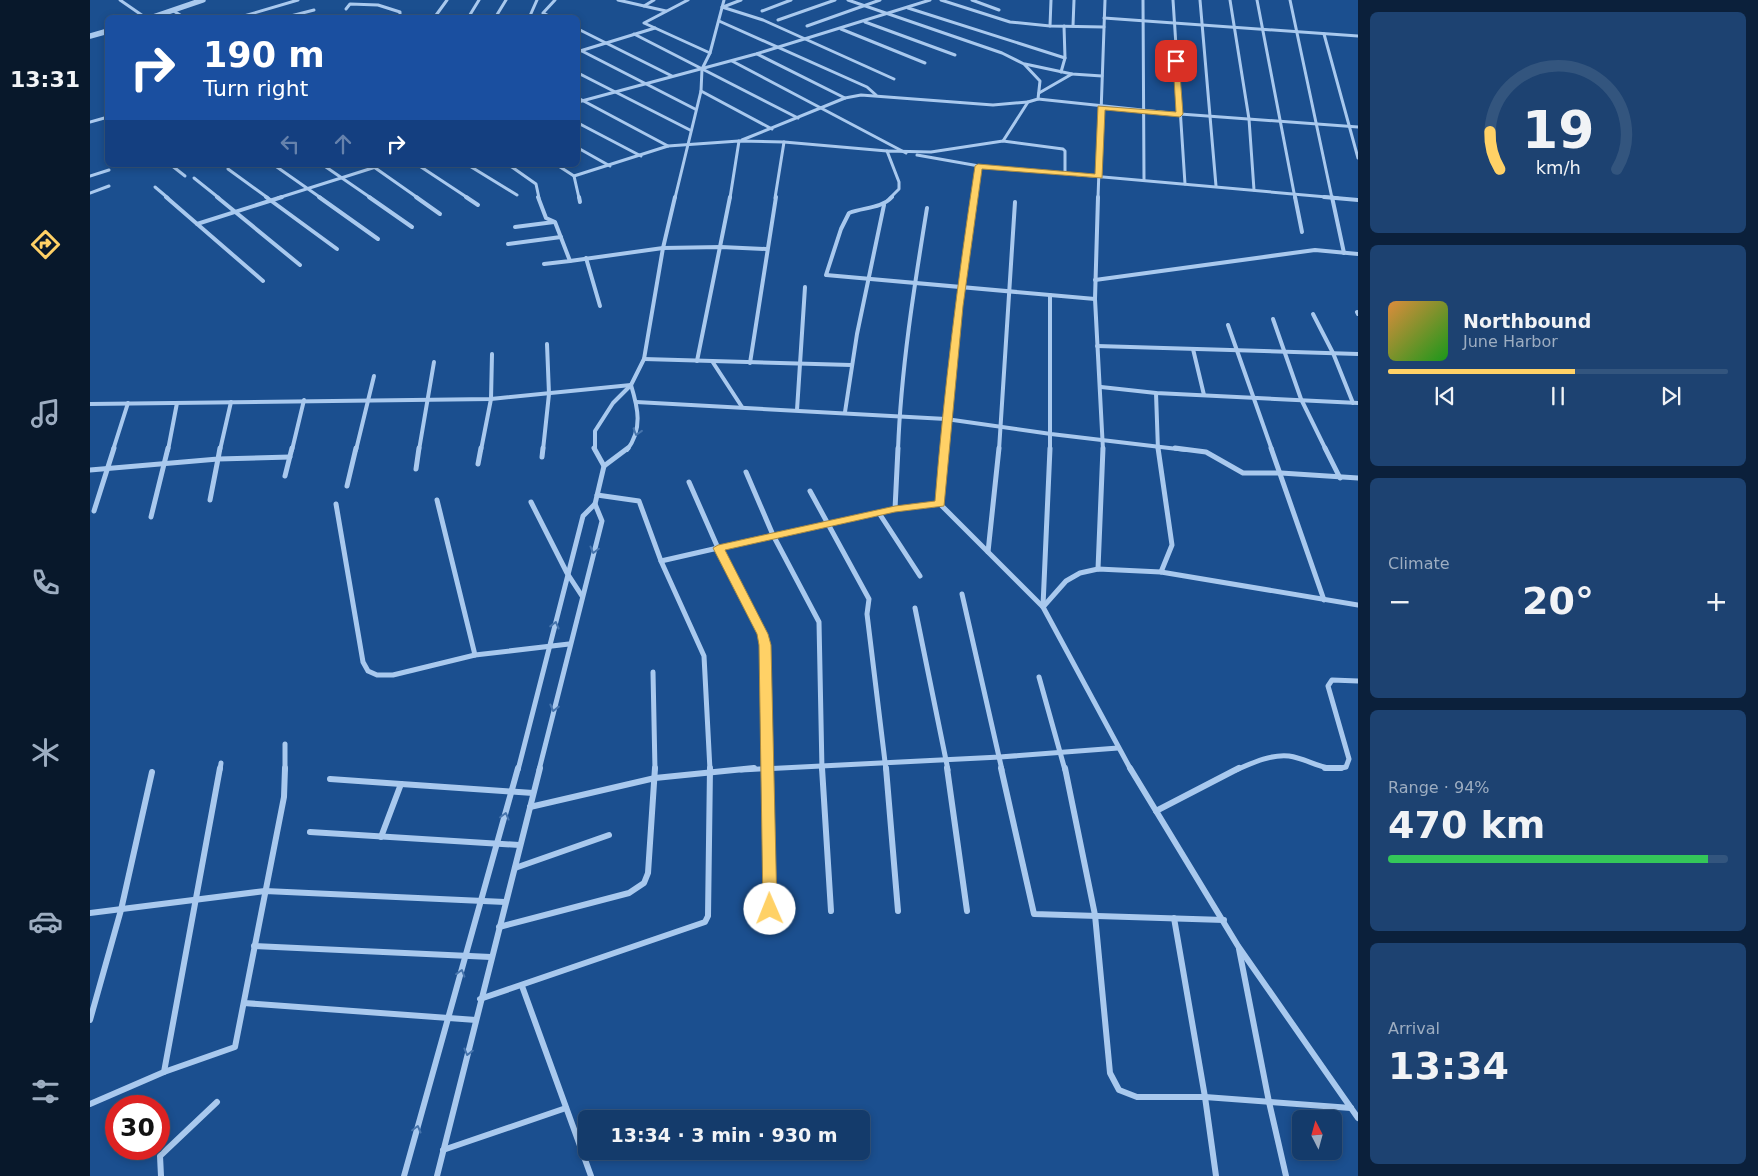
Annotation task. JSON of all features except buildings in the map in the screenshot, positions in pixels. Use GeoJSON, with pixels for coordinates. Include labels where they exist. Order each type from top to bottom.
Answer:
{"type":"FeatureCollection","features":[{"type":"Feature","properties":{"kind":"street"},"geometry":{"type":"LineString","coordinates":[[120,0],[143,15]]}},
{"type":"Feature","properties":{"kind":"street"},"geometry":{"type":"LineString","coordinates":[[157,15],[203,0]]}},
{"type":"Feature","properties":{"kind":"street"},"geometry":{"type":"LineString","coordinates":[[247,15],[298,0]]}},
{"type":"Feature","properties":{"kind":"street"},"geometry":{"type":"LineString","coordinates":[[378,5],[382,0]]}},
{"type":"Feature","properties":{"kind":"street"},"geometry":{"type":"LineString","coordinates":[[436,15],[447,0]]}},
{"type":"Feature","properties":{"kind":"street"},"geometry":{"type":"LineString","coordinates":[[470,15],[479,0]]}},
{"type":"Feature","properties":{"kind":"street"},"geometry":{"type":"LineString","coordinates":[[497,15],[506,0]]}},
{"type":"Feature","properties":{"kind":"street"},"geometry":{"type":"LineString","coordinates":[[530,15],[537,0]]}},
{"type":"Feature","properties":{"kind":"street"},"geometry":{"type":"LineString","coordinates":[[547,15],[543,13],[556,0]]}},
{"type":"Feature","properties":{"kind":"street"},"geometry":{"type":"LineString","coordinates":[[618,0],[667,12]]}},
{"type":"Feature","properties":{"kind":"street"},"geometry":{"type":"LineString","coordinates":[[644,6],[654,0]]}},
{"type":"Feature","properties":{"kind":"street"},"geometry":{"type":"LineString","coordinates":[[688,0],[644,23],[710,53]]}},
{"type":"Feature","properties":{"kind":"street"},"geometry":{"type":"LineString","coordinates":[[404,1176],[447,1018],[498,844],[583,516],[595,504],[604,466],[594,448],[595,431],[613,403],[631,385],[644,359],[664,248],[700,91],[702,69],[710,53],[724,0]]}},
{"type":"Feature","properties":{"kind":"street"},"geometry":{"type":"LineString","coordinates":[[722,7],[741,0]]}},
{"type":"Feature","properties":{"kind":"street"},"geometry":{"type":"LineString","coordinates":[[762,11],[791,0]]}},
{"type":"Feature","properties":{"kind":"street"},"geometry":{"type":"LineString","coordinates":[[778,20],[835,0]]}},
{"type":"Feature","properties":{"kind":"street"},"geometry":{"type":"LineString","coordinates":[[848,0],[1002,53],[1024,64],[1072,74],[1102,76]]}},
{"type":"Feature","properties":{"kind":"street"},"geometry":{"type":"LineString","coordinates":[[807,26],[880,0]]}},
{"type":"Feature","properties":{"kind":"street"},"geometry":{"type":"LineString","coordinates":[[580,101],[732,61],[930,0]]}},
{"type":"Feature","properties":{"kind":"street"},"geometry":{"type":"LineString","coordinates":[[941,0],[1010,22],[1050,26],[1104,27]]}},
{"type":"Feature","properties":{"kind":"street"},"geometry":{"type":"LineString","coordinates":[[972,0],[999,10]]}},
{"type":"Feature","properties":{"kind":"street"},"geometry":{"type":"LineString","coordinates":[[1050,26],[1051,0]]}},
{"type":"Feature","properties":{"kind":"street"},"geometry":{"type":"LineString","coordinates":[[1073,26],[1074,0]]}},
{"type":"Feature","properties":{"kind":"street"},"geometry":{"type":"LineString","coordinates":[[1098,569],[1103,440],[1095,280],[1105,0]]}},
{"type":"Feature","properties":{"kind":"street"},"geometry":{"type":"LineString","coordinates":[[1143,0],[1144,180]]}},
{"type":"Feature","properties":{"kind":"street"},"geometry":{"type":"LineString","coordinates":[[1174,0],[1184,184]]}},
{"type":"Feature","properties":{"kind":"street"},"geometry":{"type":"LineString","coordinates":[[1200,0],[1216,186]]}},
{"type":"Feature","properties":{"kind":"street"},"geometry":{"type":"LineString","coordinates":[[1230,0],[1249,119],[1254,190]]}},
{"type":"Feature","properties":{"kind":"street"},"geometry":{"type":"LineString","coordinates":[[1257,0],[1302,232]]}},
{"type":"Feature","properties":{"kind":"street"},"geometry":{"type":"LineString","coordinates":[[1290,0],[1344,253]]}},
{"type":"Feature","properties":{"kind":"street"},"geometry":{"type":"LineString","coordinates":[[346,9],[351,2],[378,5],[400,12],[400,15]]}},
{"type":"Feature","properties":{"kind":"street"},"geometry":{"type":"LineString","coordinates":[[722,7],[763,20],[894,79]]}},
{"type":"Feature","properties":{"kind":"street"},"geometry":{"type":"LineString","coordinates":[[907,8],[1064,58]]}},
{"type":"Feature","properties":{"kind":"street"},"geometry":{"type":"LineString","coordinates":[[172,10],[180,15]]}},
{"type":"Feature","properties":{"kind":"street"},"geometry":{"type":"LineString","coordinates":[[295,15],[314,10]]}},
{"type":"Feature","properties":{"kind":"street"},"geometry":{"type":"LineString","coordinates":[[1104,18],[1357,36],[1358,41]]}},
{"type":"Feature","properties":{"kind":"street"},"geometry":{"type":"LineString","coordinates":[[719,21],[867,87],[876,96]]}},
{"type":"Feature","properties":{"kind":"street"},"geometry":{"type":"LineString","coordinates":[[864,21],[955,55]]}},
{"type":"Feature","properties":{"kind":"street"},"geometry":{"type":"LineString","coordinates":[[1061,72],[1064,58],[1064,26]]}},
{"type":"Feature","properties":{"kind":"street"},"geometry":{"type":"LineString","coordinates":[[580,50],[655,28]]}},
{"type":"Feature","properties":{"kind":"street"},"geometry":{"type":"LineString","coordinates":[[840,29],[925,63]]}},
{"type":"Feature","properties":{"kind":"street"},"geometry":{"type":"LineString","coordinates":[[580,30],[672,76]]}},
{"type":"Feature","properties":{"kind":"street"},"geometry":{"type":"LineString","coordinates":[[90,36],[105,32]]}},
{"type":"Feature","properties":{"kind":"street"},"geometry":{"type":"LineString","coordinates":[[634,34],[798,118]]}},
{"type":"Feature","properties":{"kind":"street"},"geometry":{"type":"LineString","coordinates":[[1324,34],[1358,158]]}},
{"type":"Feature","properties":{"kind":"street"},"geometry":{"type":"LineString","coordinates":[[580,51],[642,84],[695,109]]}},
{"type":"Feature","properties":{"kind":"street"},"geometry":{"type":"LineString","coordinates":[[756,54],[846,98]]}},
{"type":"Feature","properties":{"kind":"street"},"geometry":{"type":"LineString","coordinates":[[732,61],[909,154],[950,150],[1003,141],[1063,149],[1066,152],[1065,174]]}},
{"type":"Feature","properties":{"kind":"street"},"geometry":{"type":"LineString","coordinates":[[1024,64],[1040,81],[1038,99]]}},
{"type":"Feature","properties":{"kind":"street"},"geometry":{"type":"LineString","coordinates":[[580,74],[690,130]]}},
{"type":"Feature","properties":{"kind":"street"},"geometry":{"type":"LineString","coordinates":[[1039,93],[1072,74]]}},
{"type":"Feature","properties":{"kind":"street"},"geometry":{"type":"LineString","coordinates":[[700,91],[772,129]]}},
{"type":"Feature","properties":{"kind":"street"},"geometry":{"type":"LineString","coordinates":[[739,141],[846,98],[860,95],[993,105],[1028,102],[1038,99],[1210,117],[1358,127]]}},
{"type":"Feature","properties":{"kind":"street"},"geometry":{"type":"LineString","coordinates":[[580,101],[668,146]]}},
{"type":"Feature","properties":{"kind":"street"},"geometry":{"type":"LineString","coordinates":[[1003,141],[1028,102]]}},
{"type":"Feature","properties":{"kind":"street"},"geometry":{"type":"LineString","coordinates":[[90,122],[105,118]]}},
{"type":"Feature","properties":{"kind":"street"},"geometry":{"type":"LineString","coordinates":[[580,124],[641,156]]}},
{"type":"Feature","properties":{"kind":"street"},"geometry":{"type":"LineString","coordinates":[[698,361],[734,178],[739,141]]}},
{"type":"Feature","properties":{"kind":"street"},"geometry":{"type":"LineString","coordinates":[[574,176],[668,146],[739,141],[784,142],[886,151],[978,166],[1358,200]]}},
{"type":"Feature","properties":{"kind":"street"},"geometry":{"type":"LineString","coordinates":[[750,362],[784,142]]}},
{"type":"Feature","properties":{"kind":"street"},"geometry":{"type":"LineString","coordinates":[[580,149],[610,166]]}},
{"type":"Feature","properties":{"kind":"street"},"geometry":{"type":"LineString","coordinates":[[845,412],[851,366],[867,278],[884,205],[899,189],[899,182],[886,151]]}},
{"type":"Feature","properties":{"kind":"street"},"geometry":{"type":"LineString","coordinates":[[978,166],[961,288],[946,420],[940,504],[1043,607],[1118,748],[1224,920],[1238,946],[1358,1118]]}},
{"type":"Feature","properties":{"kind":"street"},"geometry":{"type":"LineString","coordinates":[[174,167],[185,176]]}},
{"type":"Feature","properties":{"kind":"street"},"geometry":{"type":"LineString","coordinates":[[277,167],[378,239]]}},
{"type":"Feature","properties":{"kind":"street"},"geometry":{"type":"LineString","coordinates":[[326,167],[412,227]]}},
{"type":"Feature","properties":{"kind":"street"},"geometry":{"type":"LineString","coordinates":[[197,224],[342,178],[370,167]]}},
{"type":"Feature","properties":{"kind":"street"},"geometry":{"type":"LineString","coordinates":[[374,167],[440,214]]}},
{"type":"Feature","properties":{"kind":"street"},"geometry":{"type":"LineString","coordinates":[[421,167],[478,205]]}},
{"type":"Feature","properties":{"kind":"street"},"geometry":{"type":"LineString","coordinates":[[471,167],[517,195]]}},
{"type":"Feature","properties":{"kind":"street"},"geometry":{"type":"LineString","coordinates":[[512,167],[536,184],[536,191],[546,218],[555,222],[570,261]]}},
{"type":"Feature","properties":{"kind":"street"},"geometry":{"type":"LineString","coordinates":[[559,167],[574,176],[580,202]]}},
{"type":"Feature","properties":{"kind":"street"},"geometry":{"type":"LineString","coordinates":[[228,169],[337,249]]}},
{"type":"Feature","properties":{"kind":"street"},"geometry":{"type":"LineString","coordinates":[[90,176],[109,170]]}},
{"type":"Feature","properties":{"kind":"street"},"geometry":{"type":"LineString","coordinates":[[194,178],[300,265]]}},
{"type":"Feature","properties":{"kind":"street"},"geometry":{"type":"LineString","coordinates":[[90,193],[109,186]]}},
{"type":"Feature","properties":{"kind":"street"},"geometry":{"type":"LineString","coordinates":[[155,187],[263,281]]}},
{"type":"Feature","properties":{"kind":"street"},"geometry":{"type":"LineString","coordinates":[[988,552],[1001,426],[1015,202]]}},
{"type":"Feature","properties":{"kind":"street"},"geometry":{"type":"LineString","coordinates":[[884,205],[849,212],[840,229],[826,274],[1095,299]]}},
{"type":"Feature","properties":{"kind":"street"},"geometry":{"type":"LineString","coordinates":[[895,509],[899,415],[915,283],[927,208]]}},
{"type":"Feature","properties":{"kind":"street"},"geometry":{"type":"LineString","coordinates":[[515,227],[555,222]]}},
{"type":"Feature","properties":{"kind":"street"},"geometry":{"type":"LineString","coordinates":[[508,244],[561,237]]}},
{"type":"Feature","properties":{"kind":"street"},"geometry":{"type":"LineString","coordinates":[[544,264],[664,248],[721,247],[766,249]]}},
{"type":"Feature","properties":{"kind":"street"},"geometry":{"type":"LineString","coordinates":[[1095,280],[1315,250],[1358,254]]}},
{"type":"Feature","properties":{"kind":"street"},"geometry":{"type":"LineString","coordinates":[[586,258],[600,306]]}},
{"type":"Feature","properties":{"kind":"street"},"geometry":{"type":"LineString","coordinates":[[797,410],[805,287]]}},
{"type":"Feature","properties":{"kind":"street"},"geometry":{"type":"LineString","coordinates":[[1043,607],[1052,434],[1050,295]]}},
{"type":"Feature","properties":{"kind":"street"},"geometry":{"type":"LineString","coordinates":[[1101,387],[1156,393],[1355,403],[1313,314]]}},
{"type":"Feature","properties":{"kind":"street"},"geometry":{"type":"LineString","coordinates":[[1273,319],[1301,399],[1340,478]]}},
{"type":"Feature","properties":{"kind":"street"},"geometry":{"type":"LineString","coordinates":[[1228,324],[1324,600]]}},
{"type":"Feature","properties":{"kind":"street"},"geometry":{"type":"LineString","coordinates":[[542,457],[549,394],[548,344]]}},
{"type":"Feature","properties":{"kind":"street"},"geometry":{"type":"LineString","coordinates":[[1097,346],[1358,354]]}},
{"type":"Feature","properties":{"kind":"street"},"geometry":{"type":"LineString","coordinates":[[1193,349],[1204,395]]}},
{"type":"Feature","properties":{"kind":"street"},"geometry":{"type":"LineString","coordinates":[[478,464],[491,399],[492,354]]}},
{"type":"Feature","properties":{"kind":"street"},"geometry":{"type":"LineString","coordinates":[[644,359],[851,366]]}},
{"type":"Feature","properties":{"kind":"street"},"geometry":{"type":"LineString","coordinates":[[712,361],[742,407]]}},
{"type":"Feature","properties":{"kind":"street"},"geometry":{"type":"LineString","coordinates":[[416,469],[434,362]]}},
{"type":"Feature","properties":{"kind":"street"},"geometry":{"type":"LineString","coordinates":[[347,486],[374,376]]}},
{"type":"Feature","properties":{"kind":"street"},"geometry":{"type":"LineString","coordinates":[[90,404],[491,399],[631,385]]}},
{"type":"Feature","properties":{"kind":"street"},"geometry":{"type":"LineString","coordinates":[[604,466],[620,457],[634,440],[640,423],[631,385]]}},
{"type":"Feature","properties":{"kind":"street"},"geometry":{"type":"LineString","coordinates":[[1156,393],[1158,446],[1172,545],[1161,572]]}},
{"type":"Feature","properties":{"kind":"street"},"geometry":{"type":"LineString","coordinates":[[285,476],[304,400]]}},
{"type":"Feature","properties":{"kind":"street"},"geometry":{"type":"LineString","coordinates":[[210,500],[231,402]]}},
{"type":"Feature","properties":{"kind":"street"},"geometry":{"type":"LineString","coordinates":[[636,402],[899,415],[1206,452],[1244,473],[1281,473],[1358,478]]}},
{"type":"Feature","properties":{"kind":"street"},"geometry":{"type":"LineString","coordinates":[[94,511],[128,403]]}},
{"type":"Feature","properties":{"kind":"street"},"geometry":{"type":"LineString","coordinates":[[151,517],[165,463],[177,403]]}},
{"type":"Feature","properties":{"kind":"street"},"geometry":{"type":"LineString","coordinates":[[90,470],[165,463],[290,457]]}},
{"type":"Feature","properties":{"kind":"street"},"geometry":{"type":"LineString","coordinates":[[746,472],[772,535],[819,622],[822,765],[831,911]]}},
{"type":"Feature","properties":{"kind":"street"},"geometry":{"type":"LineString","coordinates":[[689,482],[718,548],[764,640],[770,909]]}},
{"type":"Feature","properties":{"kind":"street"},"geometry":{"type":"LineString","coordinates":[[810,490],[869,599],[867,614],[884,762],[898,911]]}},
{"type":"Feature","properties":{"kind":"street"},"geometry":{"type":"LineString","coordinates":[[480,999],[705,922],[708,916],[710,773],[704,656],[661,561],[639,502],[597,496]]}},
{"type":"Feature","properties":{"kind":"street"},"geometry":{"type":"LineString","coordinates":[[437,500],[475,655]]}},
{"type":"Feature","properties":{"kind":"street"},"geometry":{"type":"LineString","coordinates":[[531,502],[582,596]]}},
{"type":"Feature","properties":{"kind":"street"},"geometry":{"type":"LineString","coordinates":[[336,504],[363,662],[368,671],[377,675],[393,675],[475,655],[569,644]]}},
{"type":"Feature","properties":{"kind":"street"},"geometry":{"type":"LineString","coordinates":[[437,1176],[480,999],[515,868],[519,845],[530,807],[569,644],[602,521],[595,504]]}},
{"type":"Feature","properties":{"kind":"street"},"geometry":{"type":"LineString","coordinates":[[661,561],[879,512],[940,504]]}},
{"type":"Feature","properties":{"kind":"street"},"geometry":{"type":"LineString","coordinates":[[879,512],[920,576]]}},
{"type":"Feature","properties":{"kind":"street"},"geometry":{"type":"LineString","coordinates":[[1043,607],[1066,581],[1080,573],[1098,569],[1161,572],[1358,605]]}},
{"type":"Feature","properties":{"kind":"street"},"geometry":{"type":"LineString","coordinates":[[962,594],[1034,914],[1224,920]]}},
{"type":"Feature","properties":{"kind":"street"},"geometry":{"type":"LineString","coordinates":[[915,608],[946,758],[967,911]]}},
{"type":"Feature","properties":{"kind":"street"},"geometry":{"type":"LineString","coordinates":[[499,927],[629,893],[644,883],[648,873],[654,778],[653,672]]}},
{"type":"Feature","properties":{"kind":"street"},"geometry":{"type":"LineString","coordinates":[[1040,677],[1062,753],[1094,915],[1112,1082],[1128,1096],[1163,1098],[1205,1097],[1351,1108]]}},
{"type":"Feature","properties":{"kind":"street"},"geometry":{"type":"LineString","coordinates":[[1156,811],[1259,760],[1293,756],[1326,770],[1337,771],[1346,767],[1349,759],[1328,686],[1332,680],[1358,681]]}},
{"type":"Feature","properties":{"kind":"street"},"geometry":{"type":"LineString","coordinates":[[90,1104],[164,1072],[235,1047],[284,797],[285,744]]}},
{"type":"Feature","properties":{"kind":"street"},"geometry":{"type":"LineString","coordinates":[[530,807],[654,778],[768,768],[946,758],[1000,757],[1118,748]]}},
{"type":"Feature","properties":{"kind":"street"},"geometry":{"type":"LineString","coordinates":[[164,1072],[194,901],[221,763]]}},
{"type":"Feature","properties":{"kind":"street"},"geometry":{"type":"LineString","coordinates":[[90,1020],[121,910],[152,772]]}},
{"type":"Feature","properties":{"kind":"street"},"geometry":{"type":"LineString","coordinates":[[330,779],[533,793]]}},
{"type":"Feature","properties":{"kind":"street"},"geometry":{"type":"LineString","coordinates":[[381,837],[401,784]]}},
{"type":"Feature","properties":{"kind":"street"},"geometry":{"type":"LineString","coordinates":[[310,832],[519,845]]}},
{"type":"Feature","properties":{"kind":"street"},"geometry":{"type":"LineString","coordinates":[[515,868],[609,835]]}},
{"type":"Feature","properties":{"kind":"street"},"geometry":{"type":"LineString","coordinates":[[90,913],[265,891],[505,902]]}},
{"type":"Feature","properties":{"kind":"street"},"geometry":{"type":"LineString","coordinates":[[1174,918],[1205,1097],[1216,1176]]}},
{"type":"Feature","properties":{"kind":"street"},"geometry":{"type":"LineString","coordinates":[[254,946],[491,957]]}},
{"type":"Feature","properties":{"kind":"street"},"geometry":{"type":"LineString","coordinates":[[1238,946],[1269,1102],[1286,1176]]}},
{"type":"Feature","properties":{"kind":"street"},"geometry":{"type":"LineString","coordinates":[[522,986],[592,1176]]}},
{"type":"Feature","properties":{"kind":"street"},"geometry":{"type":"LineString","coordinates":[[244,1003],[476,1020]]}},
{"type":"Feature","properties":{"kind":"street"},"geometry":{"type":"LineString","coordinates":[[161,1176],[160,1156],[217,1102]]}},
{"type":"Feature","properties":{"kind":"street"},"geometry":{"type":"LineString","coordinates":[[443,1150],[566,1108]]}},
{"type":"Feature","properties":{"kind":"route"},"geometry":{"type":"LineString","coordinates":[[770,909],[765,645],[762,634],[718,548],[895,509],[940,504],[946,420],[961,288],[978,166],[1099,176],[1101,107],[1180,114],[1176,61]]}}]}
